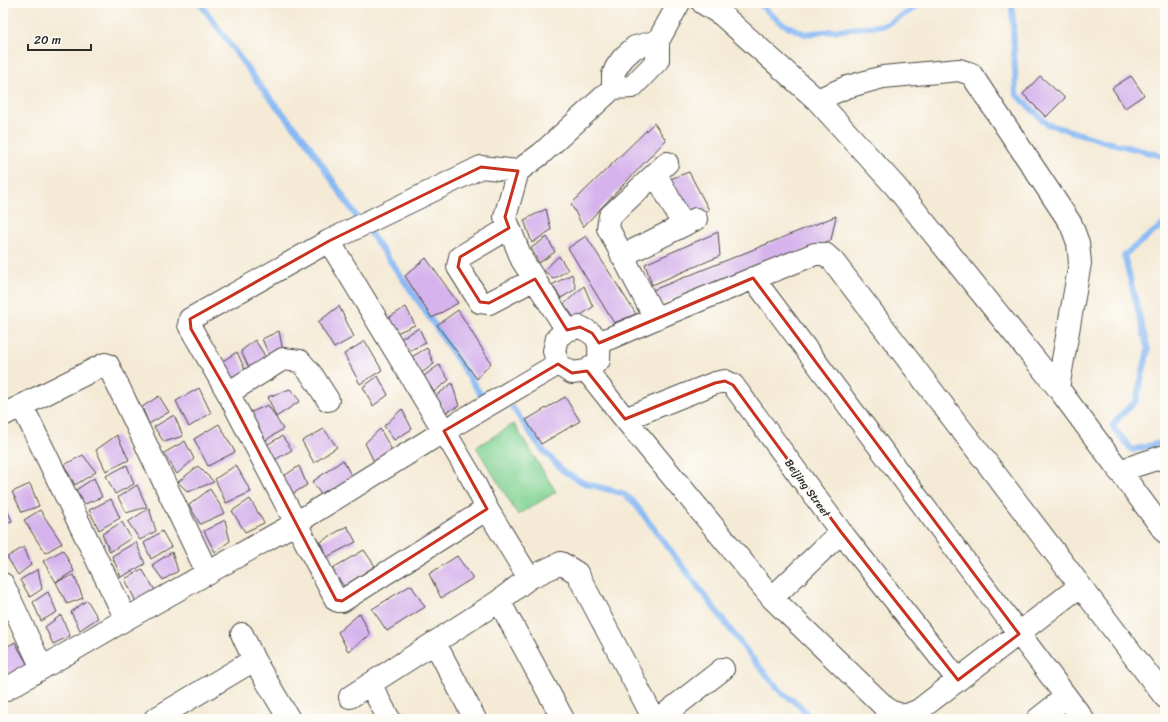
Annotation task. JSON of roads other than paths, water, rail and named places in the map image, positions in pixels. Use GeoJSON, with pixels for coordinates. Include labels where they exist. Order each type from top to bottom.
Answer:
{"type":"FeatureCollection","features":[{"type":"Feature","properties":{"kind":"street"},"geometry":{"type":"LineString","coordinates":[[487,509],[342,600],[336,600],[228,393],[191,329],[190,319],[329,241],[480,167],[518,170],[541,154],[614,88],[613,75],[623,58],[635,47],[658,41],[679,3]]}},
{"type":"Feature","properties":{"kind":"street"},"geometry":{"type":"LineString","coordinates":[[704,3],[722,15],[817,100],[896,187],[1058,388],[1165,532]]}},
{"type":"Feature","properties":{"kind":"street"},"geometry":{"type":"LineString","coordinates":[[817,100],[847,87],[883,77],[959,70],[971,74],[1071,224],[1078,244],[1080,263],[1058,388]]}},
{"type":"Feature","properties":{"kind":"street"},"geometry":{"type":"LineString","coordinates":[[622,256],[690,222],[662,168],[610,216],[608,228],[622,256],[655,318]]}},
{"type":"Feature","properties":{"kind":"street"},"geometry":{"type":"LineString","coordinates":[[518,170],[505,217],[522,260],[567,330]]}},
{"type":"Feature","properties":{"kind":"street"},"geometry":{"type":"LineString","coordinates":[[509,228],[460,257],[458,267],[480,302],[489,302],[535,279]]}},
{"type":"Feature","properties":{"kind":"street"},"geometry":{"type":"LineString","coordinates":[[329,241],[472,478],[487,509],[529,578]]}},
{"type":"Feature","properties":{"kind":"street"},"geometry":{"type":"LineString","coordinates":[[599,344],[655,318],[753,278],[815,254],[824,254],[833,261],[1165,697]]}},
{"type":"Feature","properties":{"kind":"street"},"geometry":{"type":"LineString","coordinates":[[753,278],[1083,719]]}},
{"type":"Feature","properties":{"kind":"street"},"geometry":{"type":"LineString","coordinates":[[580,328],[592,333],[599,344],[599,360],[587,371],[572,373],[558,364],[554,351],[557,338],[567,330],[580,328]]}},
{"type":"Feature","properties":{"kind":"street"},"geometry":{"type":"LineString","coordinates":[[228,393],[283,359],[300,361],[312,375],[328,400]]}},
{"type":"Feature","properties":{"kind":"street"},"geometry":{"type":"LineString","coordinates":[[126,619],[12,411],[105,364],[108,365],[208,574]]}},
{"type":"Feature","properties":{"kind":"street"},"geometry":{"type":"LineString","coordinates":[[3,691],[126,619],[296,523],[444,431],[558,364]]}},
{"type":"Feature","properties":{"kind":"street"},"geometry":{"type":"LineString","coordinates":[[587,371],[772,598],[889,710],[905,716],[919,710],[1080,586]]}},
{"type":"Feature","properties":{"kind":"street","name":"Beijing Street"},"geometry":{"type":"LineString","coordinates":[[625,419],[715,383],[725,381],[733,385],[841,532],[958,680]]}},
{"type":"Feature","properties":{"kind":"street"},"geometry":{"type":"LineString","coordinates":[[1120,471],[1165,456]]}},
{"type":"Feature","properties":{"kind":"street"},"geometry":{"type":"LineString","coordinates":[[772,598],[841,532]]}},
{"type":"Feature","properties":{"kind":"street"},"geometry":{"type":"LineString","coordinates":[[350,697],[499,601],[529,578],[561,564],[577,573],[654,719]]}},
{"type":"Feature","properties":{"kind":"street"},"geometry":{"type":"LineString","coordinates":[[3,584],[42,668]]}},
{"type":"Feature","properties":{"kind":"street"},"geometry":{"type":"LineString","coordinates":[[499,601],[563,719]]}},
{"type":"Feature","properties":{"kind":"street"},"geometry":{"type":"LineString","coordinates":[[242,634],[254,660],[289,719]]}},
{"type":"Feature","properties":{"kind":"street"},"geometry":{"type":"LineString","coordinates":[[435,643],[475,719]]}},
{"type":"Feature","properties":{"kind":"street"},"geometry":{"type":"LineString","coordinates":[[155,719],[254,660]]}},
{"type":"Feature","properties":{"kind":"street"},"geometry":{"type":"LineString","coordinates":[[659,719],[723,669]]}},
{"type":"Feature","properties":{"kind":"street"},"geometry":{"type":"LineString","coordinates":[[370,684],[389,719]]}},
{"type":"Feature","properties":{"kind":"street"},"geometry":{"type":"LineString","coordinates":[[1038,719],[1066,697]]}},
{"type":"Feature","properties":{"kind":"waterway"},"geometry":{"type":"LineString","coordinates":[[200,3],[264,91],[307,142],[358,219]]}},
{"type":"Feature","properties":{"kind":"waterway"},"geometry":{"type":"LineString","coordinates":[[758,3],[781,23],[805,34],[885,25],[912,10],[920,3]]}},
{"type":"Feature","properties":{"kind":"waterway"},"geometry":{"type":"LineString","coordinates":[[1012,3],[1016,94],[1047,124],[1165,157]]}},
{"type":"Feature","properties":{"kind":"waterway"},"geometry":{"type":"LineString","coordinates":[[1165,223],[1124,255],[1148,350],[1136,401],[1112,426],[1132,450],[1165,442]]}},
{"type":"Feature","properties":{"kind":"waterway"},"geometry":{"type":"LineString","coordinates":[[368,230],[417,299],[481,395],[491,394]]}},
{"type":"Feature","properties":{"kind":"waterway"},"geometry":{"type":"LineString","coordinates":[[513,408],[542,449],[563,471],[584,483],[622,493],[633,501],[752,658],[783,694],[798,704],[812,719]]}}]}
